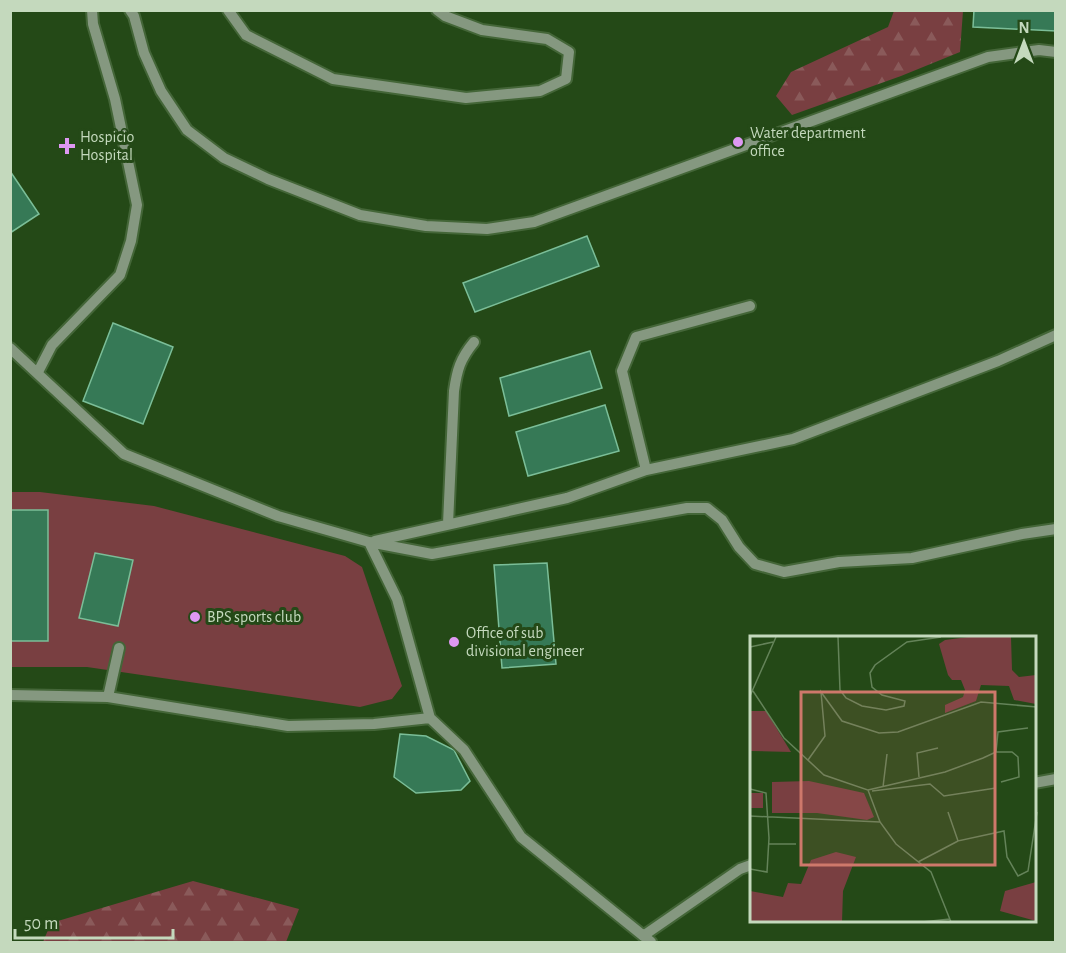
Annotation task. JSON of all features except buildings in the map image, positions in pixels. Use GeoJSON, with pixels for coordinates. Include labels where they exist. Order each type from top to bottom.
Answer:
{"type":"FeatureCollection","features":[{"type":"Feature","properties":{"kind":"street"},"geometry":{"type":"LineString","coordinates":[[38,372],[52,345],[120,275],[131,241],[136,205],[115,99],[93,24],[92,10]]}},
{"type":"Feature","properties":{"kind":"street"},"geometry":{"type":"LineString","coordinates":[[130,10],[134,16],[144,53],[161,91],[187,130],[224,158],[268,179],[360,215],[426,226],[487,229],[534,222],[988,57],[1039,50],[1056,52]]}},
{"type":"Feature","properties":{"kind":"street"},"geometry":{"type":"LineString","coordinates":[[228,10],[246,35],[333,79],[466,98],[540,91],[566,79],[569,51],[548,39],[482,30],[445,16],[436,10]]}},
{"type":"Feature","properties":{"kind":"street"},"geometry":{"type":"LineString","coordinates":[[646,470],[622,371],[636,337],[750,306]]}},
{"type":"Feature","properties":{"kind":"street"},"geometry":{"type":"LineString","coordinates":[[369,542],[567,498],[646,470],[793,439],[998,361],[1056,336]]}},
{"type":"Feature","properties":{"kind":"street"},"geometry":{"type":"LineString","coordinates":[[448,524],[455,385],[459,365],[464,354],[474,342]]}},
{"type":"Feature","properties":{"kind":"street"},"geometry":{"type":"LineString","coordinates":[[10,348],[124,454],[278,516],[369,542],[432,554],[687,508],[707,508],[722,520],[739,548],[755,564],[784,572],[839,562],[912,558],[1022,534],[1056,529]]}},
{"type":"Feature","properties":{"kind":"street"},"geometry":{"type":"LineString","coordinates":[[369,542],[397,599],[430,718],[464,750],[521,837],[647,939],[740,869],[750,865]]}},
{"type":"Feature","properties":{"kind":"street"},"geometry":{"type":"LineString","coordinates":[[108,697],[119,648]]}},
{"type":"Feature","properties":{"kind":"street"},"geometry":{"type":"LineString","coordinates":[[10,695],[108,697],[288,726],[374,724],[430,718]]}},
{"type":"Feature","properties":{"kind":"street"},"geometry":{"type":"LineString","coordinates":[[1036,783],[1056,779]]}},
{"type":"Feature","properties":{"kind":"green space"},"geometry":{"type":"Polygon","coordinates":[[[894,11],[963,11],[960,52],[792,115],[776,96],[791,72],[888,27],[894,11]]]}},
{"type":"Feature","properties":{"kind":"green space","name":"BPS sports club"},"geometry":{"type":"Polygon","coordinates":[[[10,492],[40,492],[154,506],[345,556],[362,567],[402,686],[392,699],[360,707],[87,667],[11,667],[10,492]]]}},
{"type":"Feature","properties":{"kind":"green space"},"geometry":{"type":"Polygon","coordinates":[[[193,881],[299,909],[286,942],[43,942],[51,923],[193,881]]]}},
{"type":"Feature","properties":{"kind":"place","name":"Water department office"},"geometry":{"type":"Point","coordinates":[738,142]}},
{"type":"Feature","properties":{"kind":"place","name":"Hospicio Hospital"},"geometry":{"type":"Point","coordinates":[67,146]}},
{"type":"Feature","properties":{"kind":"place","name":"BPS sports club"},"geometry":{"type":"Point","coordinates":[195,617]}},
{"type":"Feature","properties":{"kind":"place","name":"Office of sub divisional engineer"},"geometry":{"type":"Point","coordinates":[454,642]}}]}
